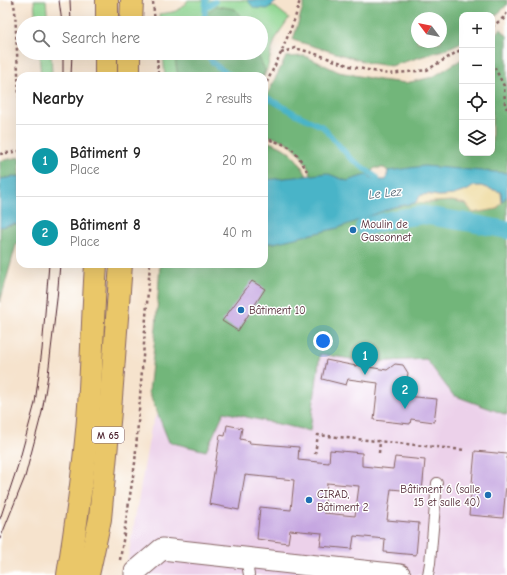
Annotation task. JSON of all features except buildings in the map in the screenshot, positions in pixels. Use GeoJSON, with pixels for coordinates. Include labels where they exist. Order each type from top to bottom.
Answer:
{"type":"FeatureCollection","features":[{"type":"Feature","properties":{"kind":"main road"},"geometry":{"type":"LineString","coordinates":[[107,0],[107,16]]}},
{"type":"Feature","properties":{"kind":"main road"},"geometry":{"type":"LineString","coordinates":[[131,16],[132,0]]}},
{"type":"Feature","properties":{"kind":"main road"},"geometry":{"type":"LineString","coordinates":[[106,60],[106,72]]}},
{"type":"Feature","properties":{"kind":"main road"},"geometry":{"type":"LineString","coordinates":[[129,60],[129,72]]}},
{"type":"Feature","properties":{"kind":"main road","name":"M 65"},"geometry":{"type":"LineString","coordinates":[[68,575],[76,524],[89,406],[96,268]]}},
{"type":"Feature","properties":{"kind":"main road","name":"M 65"},"geometry":{"type":"LineString","coordinates":[[88,575],[100,519],[121,268]]}},
{"type":"Feature","properties":{"kind":"main road","name":"M 65"},"geometry":{"type":"LineString","coordinates":[[62,575],[83,467]]}},
{"type":"Feature","properties":{"kind":"street"},"geometry":{"type":"LineString","coordinates":[[135,575],[135,572],[162,549],[248,567],[400,575]]}},
{"type":"Feature","properties":{"kind":"lane"},"geometry":{"type":"LineString","coordinates":[[428,575],[436,483]]}},
{"type":"Feature","properties":{"kind":"path"},"geometry":{"type":"LineString","coordinates":[[13,0],[16,31]]}},
{"type":"Feature","properties":{"kind":"path"},"geometry":{"type":"LineString","coordinates":[[153,0],[154,16]]}},
{"type":"Feature","properties":{"kind":"path"},"geometry":{"type":"LineString","coordinates":[[268,80],[281,53],[295,18],[300,0]]}},
{"type":"Feature","properties":{"kind":"path"},"geometry":{"type":"LineString","coordinates":[[495,25],[507,13]]}},
{"type":"Feature","properties":{"kind":"path"},"geometry":{"type":"LineString","coordinates":[[503,18],[507,22]]}},
{"type":"Feature","properties":{"kind":"path"},"geometry":{"type":"LineString","coordinates":[[281,53],[295,48],[313,52],[353,67],[388,74],[427,70],[459,51]]}},
{"type":"Feature","properties":{"kind":"path"},"geometry":{"type":"LineString","coordinates":[[17,60],[18,72]]}},
{"type":"Feature","properties":{"kind":"path"},"geometry":{"type":"LineString","coordinates":[[157,60],[158,72]]}},
{"type":"Feature","properties":{"kind":"path"},"geometry":{"type":"LineString","coordinates":[[495,68],[504,86],[507,109]]}},
{"type":"Feature","properties":{"kind":"path"},"geometry":{"type":"LineString","coordinates":[[268,139],[292,149],[307,171]]}},
{"type":"Feature","properties":{"kind":"path"},"geometry":{"type":"LineString","coordinates":[[0,154],[16,152]]}},
{"type":"Feature","properties":{"kind":"path"},"geometry":{"type":"LineString","coordinates":[[120,561],[134,464],[150,268]]}},
{"type":"Feature","properties":{"kind":"path"},"geometry":{"type":"LineString","coordinates":[[315,454],[318,434],[465,450]]}},
{"type":"Feature","properties":{"kind":"path"},"geometry":{"type":"LineString","coordinates":[[379,453],[380,441]]}},
{"type":"Feature","properties":{"kind":"shaded area"},"geometry":{"type":"Polygon","coordinates":[[[507,289],[507,575],[125,575],[151,428],[178,358],[507,289]]]}},
{"type":"Feature","properties":{"kind":"green space"},"geometry":{"type":"Polygon","coordinates":[[[34,0],[46,0],[47,16],[35,16],[34,0]]]}},
{"type":"Feature","properties":{"kind":"green space"},"geometry":{"type":"Polygon","coordinates":[[[188,0],[253,0],[275,7],[289,18],[275,40],[266,72],[165,72],[164,60],[268,60],[268,16],[159,16],[159,14],[175,11],[188,0]]]}},
{"type":"Feature","properties":{"kind":"green space"},"geometry":{"type":"Polygon","coordinates":[[[305,0],[507,0],[507,5],[495,16],[495,12],[459,12],[459,43],[446,49],[391,66],[369,63],[293,40],[305,0]]]}},
{"type":"Feature","properties":{"kind":"green space"},"geometry":{"type":"Polygon","coordinates":[[[216,6],[235,9],[240,16],[202,16],[216,6]]]}},
{"type":"Feature","properties":{"kind":"green space"},"geometry":{"type":"Polygon","coordinates":[[[501,29],[507,36],[507,174],[388,171],[384,168],[375,168],[369,174],[346,188],[313,179],[303,159],[293,146],[282,140],[268,136],[268,93],[286,57],[305,56],[339,72],[379,80],[406,83],[433,77],[459,61],[459,156],[495,156],[495,34],[501,29]]]}},
{"type":"Feature","properties":{"kind":"green space"},"geometry":{"type":"Polygon","coordinates":[[[40,60],[51,60],[52,72],[41,72],[40,60]]]}},
{"type":"Feature","properties":{"kind":"green space"},"geometry":{"type":"Polygon","coordinates":[[[175,60],[260,60],[265,70],[264,72],[177,72],[175,60]]]}},
{"type":"Feature","properties":{"kind":"green space"},"geometry":{"type":"Polygon","coordinates":[[[268,142],[280,146],[292,154],[309,180],[268,188],[268,142]]]}},
{"type":"Feature","properties":{"kind":"green space"},"geometry":{"type":"Polygon","coordinates":[[[16,158],[16,177],[0,179],[0,161],[16,158]]]}},
{"type":"Feature","properties":{"kind":"green space"},"geometry":{"type":"Polygon","coordinates":[[[507,196],[507,415],[453,395],[426,359],[370,362],[320,354],[310,431],[224,412],[206,451],[169,442],[149,392],[156,328],[160,268],[268,268],[268,243],[274,243],[394,207],[415,203],[452,201],[497,209],[507,196]]]}},
{"type":"Feature","properties":{"kind":"green space"},"geometry":{"type":"Polygon","coordinates":[[[16,224],[16,245],[0,302],[0,227],[16,224]]]}},
{"type":"Feature","properties":{"kind":"sand"},"geometry":{"type":"Polygon","coordinates":[[[474,186],[481,186],[501,192],[502,202],[497,209],[473,213],[466,204],[452,201],[415,203],[420,195],[440,196],[458,194],[474,186]]]}},
{"type":"Feature","properties":{"kind":"water"},"geometry":{"type":"Polygon","coordinates":[[[247,0],[276,0],[276,2],[267,9],[254,8],[247,0]]]}},
{"type":"Feature","properties":{"kind":"water","name":"Le Lez"},"geometry":{"type":"Polygon","coordinates":[[[424,166],[507,173],[507,196],[502,202],[501,192],[481,186],[474,186],[468,190],[453,195],[421,195],[415,203],[394,207],[338,228],[274,243],[268,243],[268,180],[326,173],[347,181],[369,174],[370,177],[379,180],[386,180],[388,171],[424,166]]]}},
{"type":"Feature","properties":{"kind":"water"},"geometry":{"type":"Polygon","coordinates":[[[16,177],[16,224],[0,227],[0,179],[16,177]]]}},
{"type":"Feature","properties":{"kind":"waterway"},"geometry":{"type":"LineString","coordinates":[[205,16],[206,0]]}},
{"type":"Feature","properties":{"kind":"waterway"},"geometry":{"type":"LineString","coordinates":[[206,7],[215,2]]}},
{"type":"Feature","properties":{"kind":"waterway"},"geometry":{"type":"LineString","coordinates":[[211,60],[214,64],[226,72]]}},
{"type":"Feature","properties":{"kind":"waterway","name":"Le Lez"},"geometry":{"type":"LineString","coordinates":[[268,98],[323,127],[350,158],[376,177],[378,185]]}},
{"type":"Feature","properties":{"kind":"waterway"},"geometry":{"type":"LineString","coordinates":[[364,227],[394,219],[423,215],[507,230]]}},
{"type":"Feature","properties":{"kind":"tram line"},"geometry":{"type":"LineString","coordinates":[[59,0],[61,16]]}},
{"type":"Feature","properties":{"kind":"tram line"},"geometry":{"type":"LineString","coordinates":[[70,0],[71,16]]}},
{"type":"Feature","properties":{"kind":"tram line"},"geometry":{"type":"LineString","coordinates":[[63,60],[63,72]]}},
{"type":"Feature","properties":{"kind":"tram line"},"geometry":{"type":"LineString","coordinates":[[71,72],[72,60]]}},
{"type":"Feature","properties":{"kind":"tram line"},"geometry":{"type":"LineString","coordinates":[[0,519],[19,462],[35,403],[42,350],[49,268]]}},
{"type":"Feature","properties":{"kind":"tram line"},"geometry":{"type":"LineString","coordinates":[[0,539],[25,477],[42,412],[48,375],[60,268]]}},
{"type":"Feature","properties":{"kind":"place","name":"Moulin de Gasconnet"},"geometry":{"type":"Point","coordinates":[353,230]}},
{"type":"Feature","properties":{"kind":"place","name":"Bâtiment 10"},"geometry":{"type":"Point","coordinates":[241,310]}},
{"type":"Feature","properties":{"kind":"place","name":"Bâtiment 9"},"geometry":{"type":"Point","coordinates":[365,375]}},
{"type":"Feature","properties":{"kind":"place","name":"Bâtiment 8"},"geometry":{"type":"Point","coordinates":[405,409]}},
{"type":"Feature","properties":{"kind":"place","name":"Bâtiment 6 (salle 15 et salle 40)"},"geometry":{"type":"Point","coordinates":[488,495]}},
{"type":"Feature","properties":{"kind":"place","name":"CIRAD, Bâtiment 2"},"geometry":{"type":"Point","coordinates":[309,500]}}]}
